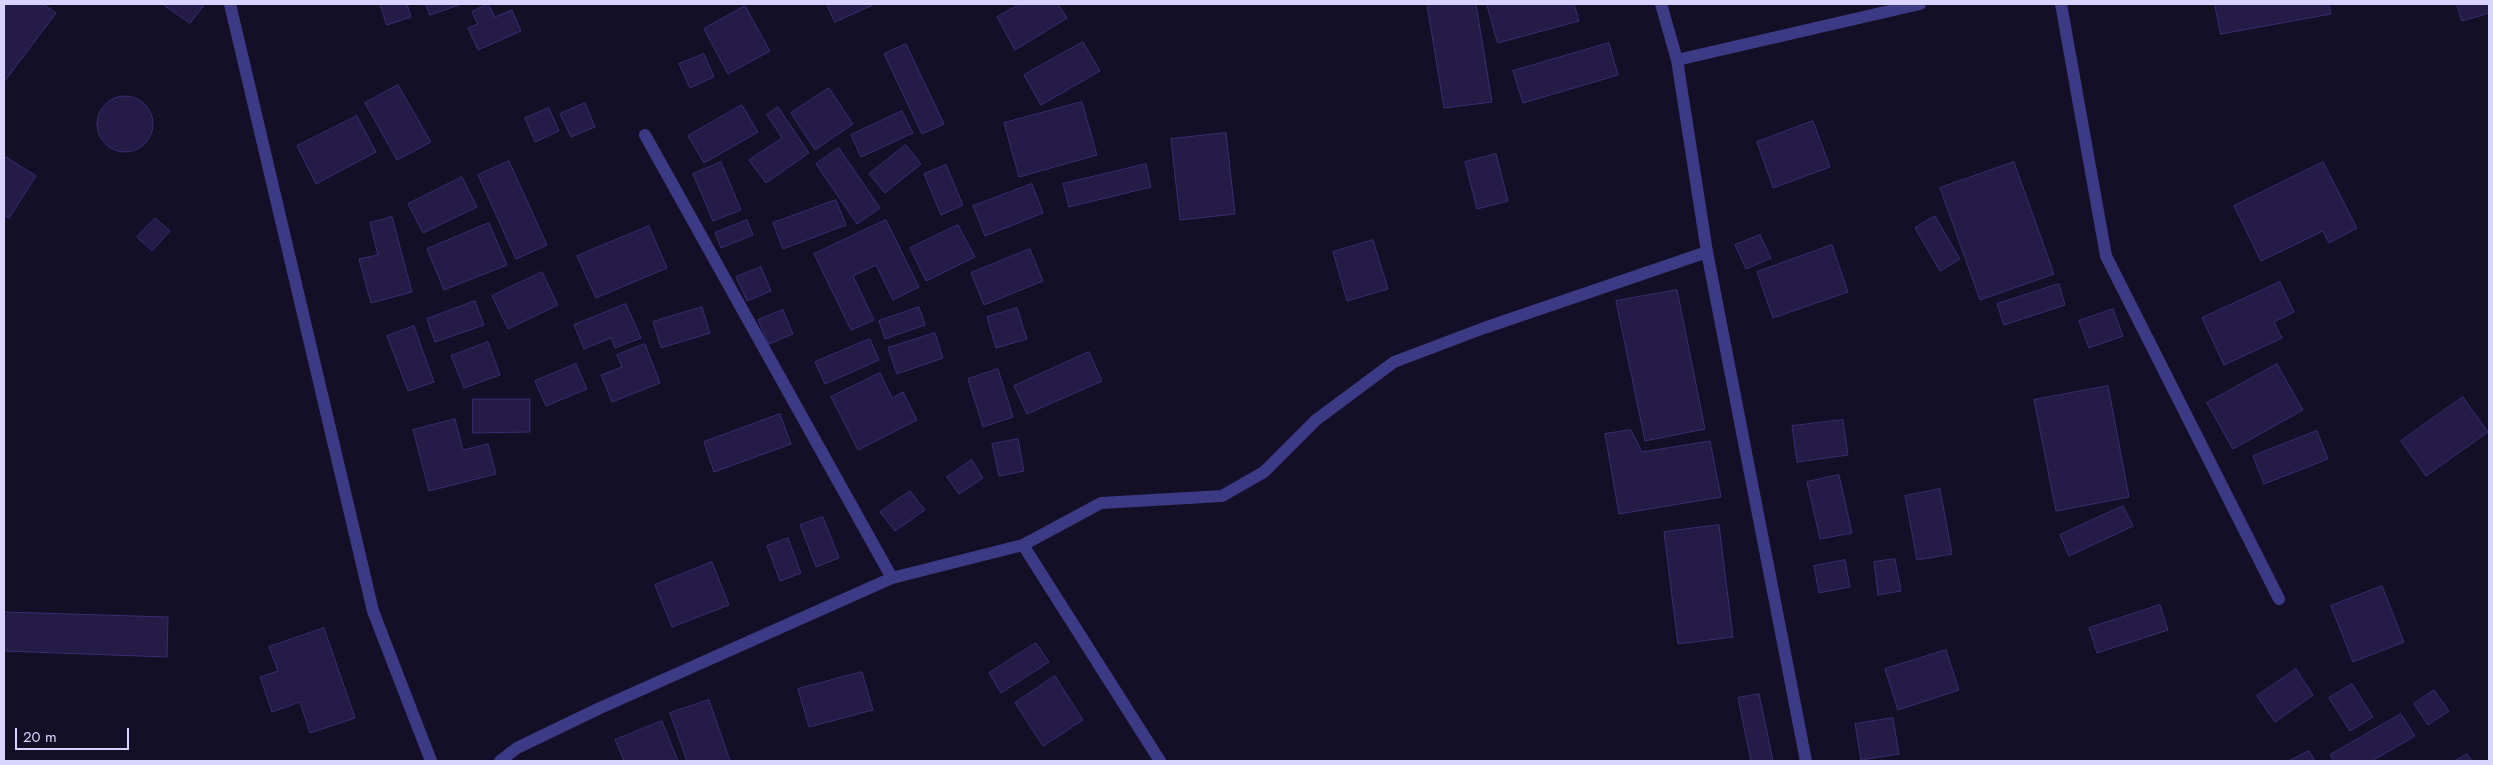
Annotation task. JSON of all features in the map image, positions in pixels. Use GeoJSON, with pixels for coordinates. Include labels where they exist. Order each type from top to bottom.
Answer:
{"type":"FeatureCollection","features":[{"type":"Feature","properties":{"kind":"street"},"geometry":{"type":"LineString","coordinates":[[230,4],[373,612],[432,761]]}},
{"type":"Feature","properties":{"kind":"street"},"geometry":{"type":"LineString","coordinates":[[1661,4],[1677,60],[1706,252],[1806,761]]}},
{"type":"Feature","properties":{"kind":"street"},"geometry":{"type":"LineString","coordinates":[[1677,60],[1920,4]]}},
{"type":"Feature","properties":{"kind":"street"},"geometry":{"type":"LineString","coordinates":[[2061,4],[2106,256],[2279,599]]}},
{"type":"Feature","properties":{"kind":"street"},"geometry":{"type":"LineString","coordinates":[[645,135],[892,578]]}},
{"type":"Feature","properties":{"kind":"street"},"geometry":{"type":"LineString","coordinates":[[500,761],[517,748],[600,708],[892,578],[1023,545],[1101,503],[1222,496],[1264,472],[1316,420],[1394,362],[1493,325],[1706,252]]}},
{"type":"Feature","properties":{"kind":"street"},"geometry":{"type":"LineString","coordinates":[[1023,545],[1160,761]]}},
{"type":"Feature","properties":{"kind":"building"},"geometry":{"type":"Polygon","coordinates":[[[4,4],[43,4],[56,13],[4,82],[4,4]]]}},
{"type":"Feature","properties":{"kind":"building"},"geometry":{"type":"Polygon","coordinates":[[[163,4],[205,4],[190,23],[163,4]]]}},
{"type":"Feature","properties":{"kind":"building"},"geometry":{"type":"Polygon","coordinates":[[[380,4],[407,4],[411,17],[387,25],[380,4]]]}},
{"type":"Feature","properties":{"kind":"building"},"geometry":{"type":"Polygon","coordinates":[[[426,4],[462,4],[430,15],[426,4]]]}},
{"type":"Feature","properties":{"kind":"building"},"geometry":{"type":"Polygon","coordinates":[[[488,4],[495,17],[512,10],[521,31],[478,50],[468,28],[478,24],[472,12],[488,4]]]}},
{"type":"Feature","properties":{"kind":"building"},"geometry":{"type":"Polygon","coordinates":[[[827,4],[875,4],[835,22],[827,4]]]}},
{"type":"Feature","properties":{"kind":"building"},"geometry":{"type":"Polygon","coordinates":[[[1020,4],[1058,4],[1067,18],[1015,50],[997,17],[1020,4]]]}},
{"type":"Feature","properties":{"kind":"building"},"geometry":{"type":"Polygon","coordinates":[[[1476,4],[1492,102],[1444,108],[1427,5],[1476,4]]]}},
{"type":"Feature","properties":{"kind":"building"},"geometry":{"type":"Polygon","coordinates":[[[1487,4],[1574,4],[1579,21],[1498,43],[1487,4]]]}},
{"type":"Feature","properties":{"kind":"building"},"geometry":{"type":"Polygon","coordinates":[[[2215,4],[2329,4],[2331,14],[2221,34],[2215,4]]]}},
{"type":"Feature","properties":{"kind":"building"},"geometry":{"type":"Polygon","coordinates":[[[2457,4],[2489,4],[2489,13],[2462,21],[2457,4]]]}},
{"type":"Feature","properties":{"kind":"building"},"geometry":{"type":"Polygon","coordinates":[[[745,6],[770,51],[728,74],[704,29],[745,6]]]}},
{"type":"Feature","properties":{"kind":"building"},"geometry":{"type":"Polygon","coordinates":[[[1083,42],[1100,71],[1041,105],[1024,75],[1083,42]]]}},
{"type":"Feature","properties":{"kind":"building"},"geometry":{"type":"Polygon","coordinates":[[[1609,43],[1618,75],[1523,103],[1513,71],[1609,43]]]}},
{"type":"Feature","properties":{"kind":"building"},"geometry":{"type":"Polygon","coordinates":[[[906,44],[944,124],[922,134],[884,54],[906,44]]]}},
{"type":"Feature","properties":{"kind":"building"},"geometry":{"type":"Polygon","coordinates":[[[704,54],[714,77],[690,88],[679,64],[704,54]]]}},
{"type":"Feature","properties":{"kind":"building"},"geometry":{"type":"Polygon","coordinates":[[[398,85],[431,142],[397,160],[365,103],[398,85]]]}},
{"type":"Feature","properties":{"kind":"building"},"geometry":{"type":"Polygon","coordinates":[[[829,88],[853,124],[815,150],[791,113],[829,88]]]}},
{"type":"Feature","properties":{"kind":"building"},"geometry":{"type":"Polygon","coordinates":[[[119,96],[131,96],[145,104],[153,118],[151,135],[145,144],[131,152],[119,152],[109,147],[102,140],[97,130],[97,118],[102,108],[109,101],[119,96]]]}},
{"type":"Feature","properties":{"kind":"building"},"geometry":{"type":"Polygon","coordinates":[[[1082,102],[1097,155],[1019,177],[1004,123],[1082,102]]]}},
{"type":"Feature","properties":{"kind":"building"},"geometry":{"type":"Polygon","coordinates":[[[585,103],[595,127],[571,137],[560,114],[585,103]]]}},
{"type":"Feature","properties":{"kind":"building"},"geometry":{"type":"Polygon","coordinates":[[[742,105],[758,132],[704,163],[688,136],[742,105]]]}},
{"type":"Feature","properties":{"kind":"building"},"geometry":{"type":"Polygon","coordinates":[[[778,107],[809,153],[766,183],[749,160],[782,138],[767,115],[778,107]]]}},
{"type":"Feature","properties":{"kind":"building"},"geometry":{"type":"Polygon","coordinates":[[[549,108],[559,131],[535,142],[525,118],[549,108]]]}},
{"type":"Feature","properties":{"kind":"building"},"geometry":{"type":"Polygon","coordinates":[[[902,111],[913,133],[861,157],[851,135],[902,111]]]}},
{"type":"Feature","properties":{"kind":"building"},"geometry":{"type":"Polygon","coordinates":[[[357,116],[376,152],[316,184],[297,146],[357,116]]]}},
{"type":"Feature","properties":{"kind":"building"},"geometry":{"type":"Polygon","coordinates":[[[1813,121],[1830,167],[1773,188],[1757,142],[1813,121]]]}},
{"type":"Feature","properties":{"kind":"building"},"geometry":{"type":"Polygon","coordinates":[[[1226,133],[1235,214],[1180,220],[1171,139],[1226,133]]]}},
{"type":"Feature","properties":{"kind":"building"},"geometry":{"type":"Polygon","coordinates":[[[906,145],[921,164],[885,193],[869,174],[906,145]]]}},
{"type":"Feature","properties":{"kind":"building"},"geometry":{"type":"Polygon","coordinates":[[[839,148],[880,208],[857,224],[816,164],[839,148]]]}},
{"type":"Feature","properties":{"kind":"building"},"geometry":{"type":"Polygon","coordinates":[[[1496,154],[1508,201],[1477,209],[1465,162],[1496,154]]]}},
{"type":"Feature","properties":{"kind":"building"},"geometry":{"type":"Polygon","coordinates":[[[4,156],[36,176],[9,218],[4,215],[4,156]]]}},
{"type":"Feature","properties":{"kind":"building"},"geometry":{"type":"Polygon","coordinates":[[[509,161],[547,245],[516,259],[478,175],[509,161]]]}},
{"type":"Feature","properties":{"kind":"building"},"geometry":{"type":"Polygon","coordinates":[[[721,162],[741,210],[713,221],[693,174],[721,162]]]}},
{"type":"Feature","properties":{"kind":"building"},"geometry":{"type":"Polygon","coordinates":[[[2014,162],[2054,274],[1980,300],[1940,188],[2014,162]]]}},
{"type":"Feature","properties":{"kind":"building"},"geometry":{"type":"Polygon","coordinates":[[[2323,162],[2357,228],[2329,243],[2323,231],[2261,261],[2234,206],[2323,162]]]}},
{"type":"Feature","properties":{"kind":"building"},"geometry":{"type":"Polygon","coordinates":[[[1146,164],[1151,187],[1069,207],[1063,184],[1146,164]]]}},
{"type":"Feature","properties":{"kind":"building"},"geometry":{"type":"Polygon","coordinates":[[[946,165],[963,205],[941,215],[924,174],[946,165]]]}},
{"type":"Feature","properties":{"kind":"building"},"geometry":{"type":"Polygon","coordinates":[[[462,177],[477,207],[423,233],[408,204],[462,177]]]}},
{"type":"Feature","properties":{"kind":"building"},"geometry":{"type":"Polygon","coordinates":[[[1032,184],[1043,213],[985,236],[973,206],[1032,184]]]}},
{"type":"Feature","properties":{"kind":"building"},"geometry":{"type":"Polygon","coordinates":[[[836,200],[846,225],[783,249],[773,223],[836,200]]]}},
{"type":"Feature","properties":{"kind":"building"},"geometry":{"type":"Polygon","coordinates":[[[1935,216],[1960,259],[1940,271],[1915,228],[1935,216]]]}},
{"type":"Feature","properties":{"kind":"building"},"geometry":{"type":"Polygon","coordinates":[[[392,217],[412,292],[371,303],[359,259],[378,255],[370,223],[392,217]]]}},
{"type":"Feature","properties":{"kind":"building"},"geometry":{"type":"Polygon","coordinates":[[[155,218],[170,231],[152,251],[137,237],[155,218]]]}},
{"type":"Feature","properties":{"kind":"building"},"geometry":{"type":"Polygon","coordinates":[[[747,220],[753,235],[721,248],[715,233],[747,220]]]}},
{"type":"Feature","properties":{"kind":"building"},"geometry":{"type":"Polygon","coordinates":[[[886,220],[919,287],[893,300],[876,265],[853,276],[874,320],[851,330],[814,254],[886,220]]]}},
{"type":"Feature","properties":{"kind":"building"},"geometry":{"type":"Polygon","coordinates":[[[489,223],[507,265],[444,290],[427,249],[489,223]]]}},
{"type":"Feature","properties":{"kind":"building"},"geometry":{"type":"Polygon","coordinates":[[[958,225],[975,257],[926,281],[910,248],[958,225]]]}},
{"type":"Feature","properties":{"kind":"building"},"geometry":{"type":"Polygon","coordinates":[[[649,226],[667,268],[596,298],[577,256],[649,226]]]}},
{"type":"Feature","properties":{"kind":"building"},"geometry":{"type":"Polygon","coordinates":[[[1760,235],[1771,258],[1746,269],[1735,245],[1760,235]]]}},
{"type":"Feature","properties":{"kind":"building"},"geometry":{"type":"Polygon","coordinates":[[[1373,240],[1388,289],[1347,301],[1333,252],[1373,240]]]}},
{"type":"Feature","properties":{"kind":"building"},"geometry":{"type":"Polygon","coordinates":[[[1832,245],[1848,292],[1773,318],[1757,272],[1832,245]]]}},
{"type":"Feature","properties":{"kind":"building"},"geometry":{"type":"Polygon","coordinates":[[[1030,249],[1043,281],[984,305],[971,273],[1030,249]]]}},
{"type":"Feature","properties":{"kind":"building"},"geometry":{"type":"Polygon","coordinates":[[[761,267],[771,291],[747,301],[736,277],[761,267]]]}},
{"type":"Feature","properties":{"kind":"building"},"geometry":{"type":"Polygon","coordinates":[[[542,272],[558,305],[508,329],[492,296],[542,272]]]}},
{"type":"Feature","properties":{"kind":"building"},"geometry":{"type":"Polygon","coordinates":[[[2280,282],[2294,312],[2274,322],[2282,338],[2224,365],[2202,318],[2280,282]]]}},
{"type":"Feature","properties":{"kind":"building"},"geometry":{"type":"Polygon","coordinates":[[[2059,284],[2065,305],[2004,325],[1997,304],[2059,284]]]}},
{"type":"Feature","properties":{"kind":"building"},"geometry":{"type":"Polygon","coordinates":[[[1677,290],[1705,429],[1645,441],[1616,301],[1677,290]]]}},
{"type":"Feature","properties":{"kind":"building"},"geometry":{"type":"Polygon","coordinates":[[[475,301],[484,325],[435,342],[427,319],[475,301]]]}},
{"type":"Feature","properties":{"kind":"building"},"geometry":{"type":"Polygon","coordinates":[[[626,304],[641,338],[615,348],[611,338],[584,349],[574,325],[626,304]]]}},
{"type":"Feature","properties":{"kind":"building"},"geometry":{"type":"Polygon","coordinates":[[[702,307],[710,333],[661,348],[653,322],[702,307]]]}},
{"type":"Feature","properties":{"kind":"building"},"geometry":{"type":"Polygon","coordinates":[[[919,307],[925,325],[885,339],[879,321],[919,307]]]}},
{"type":"Feature","properties":{"kind":"building"},"geometry":{"type":"Polygon","coordinates":[[[1017,308],[1027,339],[996,348],[987,317],[1017,308]]]}},
{"type":"Feature","properties":{"kind":"building"},"geometry":{"type":"Polygon","coordinates":[[[2113,309],[2123,336],[2089,348],[2079,321],[2113,309]]]}},
{"type":"Feature","properties":{"kind":"building"},"geometry":{"type":"Polygon","coordinates":[[[783,310],[793,334],[769,344],[758,320],[783,310]]]}},
{"type":"Feature","properties":{"kind":"building"},"geometry":{"type":"Polygon","coordinates":[[[414,326],[434,382],[408,391],[387,336],[414,326]]]}},
{"type":"Feature","properties":{"kind":"building"},"geometry":{"type":"Polygon","coordinates":[[[935,333],[943,358],[897,374],[888,348],[935,333]]]}},
{"type":"Feature","properties":{"kind":"building"},"geometry":{"type":"Polygon","coordinates":[[[870,339],[879,360],[825,384],[815,362],[870,339]]]}},
{"type":"Feature","properties":{"kind":"building"},"geometry":{"type":"Polygon","coordinates":[[[488,342],[500,375],[464,388],[451,356],[488,342]]]}},
{"type":"Feature","properties":{"kind":"building"},"geometry":{"type":"Polygon","coordinates":[[[645,344],[660,383],[612,402],[601,375],[622,367],[617,355],[645,344]]]}},
{"type":"Feature","properties":{"kind":"building"},"geometry":{"type":"Polygon","coordinates":[[[1089,352],[1102,381],[1027,414],[1014,386],[1089,352]]]}},
{"type":"Feature","properties":{"kind":"building"},"geometry":{"type":"Polygon","coordinates":[[[576,364],[587,389],[546,406],[535,381],[576,364]]]}},
{"type":"Feature","properties":{"kind":"building"},"geometry":{"type":"Polygon","coordinates":[[[2277,364],[2303,410],[2233,449],[2207,403],[2277,364]]]}},
{"type":"Feature","properties":{"kind":"building"},"geometry":{"type":"Polygon","coordinates":[[[998,369],[1013,417],[983,427],[968,379],[998,369]]]}},
{"type":"Feature","properties":{"kind":"building"},"geometry":{"type":"Polygon","coordinates":[[[880,373],[892,398],[903,392],[917,420],[858,450],[831,397],[880,373]]]}},
{"type":"Feature","properties":{"kind":"building"},"geometry":{"type":"Polygon","coordinates":[[[2108,386],[2129,497],[2056,511],[2034,400],[2108,386]]]}},
{"type":"Feature","properties":{"kind":"building"},"geometry":{"type":"Polygon","coordinates":[[[2463,397],[2488,432],[2426,476],[2401,441],[2463,397]]]}},
{"type":"Feature","properties":{"kind":"building"},"geometry":{"type":"Polygon","coordinates":[[[473,399],[530,399],[530,432],[473,433],[473,399]]]}},
{"type":"Feature","properties":{"kind":"building"},"geometry":{"type":"Polygon","coordinates":[[[780,414],[791,444],[714,472],[704,442],[780,414]]]}},
{"type":"Feature","properties":{"kind":"building"},"geometry":{"type":"Polygon","coordinates":[[[455,419],[463,450],[488,444],[496,474],[429,491],[413,430],[455,419]]]}},
{"type":"Feature","properties":{"kind":"building"},"geometry":{"type":"Polygon","coordinates":[[[1843,420],[1848,455],[1797,462],[1792,426],[1843,420]]]}},
{"type":"Feature","properties":{"kind":"building"},"geometry":{"type":"Polygon","coordinates":[[[1631,430],[1642,452],[1710,441],[1721,497],[1619,514],[1605,434],[1631,430]]]}},
{"type":"Feature","properties":{"kind":"building"},"geometry":{"type":"Polygon","coordinates":[[[2317,431],[2328,459],[2264,484],[2253,456],[2317,431]]]}},
{"type":"Feature","properties":{"kind":"building"},"geometry":{"type":"Polygon","coordinates":[[[1018,439],[1024,471],[999,476],[992,444],[1018,439]]]}},
{"type":"Feature","properties":{"kind":"building"},"geometry":{"type":"Polygon","coordinates":[[[972,460],[983,478],[959,494],[947,477],[972,460]]]}},
{"type":"Feature","properties":{"kind":"building"},"geometry":{"type":"Polygon","coordinates":[[[1839,475],[1852,533],[1820,539],[1807,482],[1839,475]]]}},
{"type":"Feature","properties":{"kind":"building"},"geometry":{"type":"Polygon","coordinates":[[[1940,489],[1952,554],[1917,560],[1905,496],[1940,489]]]}},
{"type":"Feature","properties":{"kind":"building"},"geometry":{"type":"Polygon","coordinates":[[[910,491],[925,510],[895,531],[880,512],[910,491]]]}},
{"type":"Feature","properties":{"kind":"building"},"geometry":{"type":"Polygon","coordinates":[[[2123,506],[2133,526],[2069,556],[2060,535],[2123,506]]]}},
{"type":"Feature","properties":{"kind":"building"},"geometry":{"type":"Polygon","coordinates":[[[823,517],[839,558],[816,567],[800,525],[823,517]]]}},
{"type":"Feature","properties":{"kind":"building"},"geometry":{"type":"Polygon","coordinates":[[[1719,525],[1733,637],[1678,644],[1664,532],[1719,525]]]}},
{"type":"Feature","properties":{"kind":"building"},"geometry":{"type":"Polygon","coordinates":[[[788,538],[801,573],[780,581],[767,546],[788,538]]]}},
{"type":"Feature","properties":{"kind":"building"},"geometry":{"type":"Polygon","coordinates":[[[1895,559],[1901,591],[1878,595],[1874,562],[1895,559]]]}},
{"type":"Feature","properties":{"kind":"building"},"geometry":{"type":"Polygon","coordinates":[[[1845,560],[1850,587],[1819,593],[1814,566],[1845,560]]]}},
{"type":"Feature","properties":{"kind":"building"},"geometry":{"type":"Polygon","coordinates":[[[712,562],[729,605],[672,627],[655,585],[712,562]]]}},
{"type":"Feature","properties":{"kind":"building"},"geometry":{"type":"Polygon","coordinates":[[[2382,586],[2404,642],[2353,662],[2331,606],[2382,586]]]}},
{"type":"Feature","properties":{"kind":"building"},"geometry":{"type":"Polygon","coordinates":[[[2160,605],[2168,630],[2097,653],[2089,628],[2160,605]]]}},
{"type":"Feature","properties":{"kind":"building"},"geometry":{"type":"Polygon","coordinates":[[[4,612],[168,617],[167,657],[4,651],[4,612]]]}},
{"type":"Feature","properties":{"kind":"building"},"geometry":{"type":"Polygon","coordinates":[[[324,628],[355,718],[310,733],[300,702],[272,712],[260,677],[278,671],[269,647],[324,628]]]}},
{"type":"Feature","properties":{"kind":"building"},"geometry":{"type":"Polygon","coordinates":[[[1036,643],[1049,662],[1001,693],[989,673],[1036,643]]]}},
{"type":"Feature","properties":{"kind":"building"},"geometry":{"type":"Polygon","coordinates":[[[1946,650],[1959,690],[1898,710],[1885,669],[1946,650]]]}},
{"type":"Feature","properties":{"kind":"building"},"geometry":{"type":"Polygon","coordinates":[[[2296,669],[2313,695],[2275,722],[2257,696],[2296,669]]]}},
{"type":"Feature","properties":{"kind":"building"},"geometry":{"type":"Polygon","coordinates":[[[862,672],[873,710],[809,727],[798,689],[862,672]]]}},
{"type":"Feature","properties":{"kind":"building"},"geometry":{"type":"Polygon","coordinates":[[[1055,676],[1083,720],[1043,746],[1015,703],[1055,676]]]}},
{"type":"Feature","properties":{"kind":"building"},"geometry":{"type":"Polygon","coordinates":[[[2352,684],[2373,717],[2350,731],[2329,698],[2352,684]]]}},
{"type":"Feature","properties":{"kind":"building"},"geometry":{"type":"Polygon","coordinates":[[[2434,690],[2449,711],[2428,725],[2414,704],[2434,690]]]}},
{"type":"Feature","properties":{"kind":"building"},"geometry":{"type":"Polygon","coordinates":[[[1759,694],[1773,761],[1751,761],[1738,698],[1759,694]]]}},
{"type":"Feature","properties":{"kind":"building"},"geometry":{"type":"Polygon","coordinates":[[[709,700],[730,761],[687,761],[670,713],[709,700]]]}},
{"type":"Feature","properties":{"kind":"building"},"geometry":{"type":"Polygon","coordinates":[[[2401,714],[2415,736],[2372,761],[2334,761],[2330,755],[2401,714]]]}},
{"type":"Feature","properties":{"kind":"building"},"geometry":{"type":"Polygon","coordinates":[[[1893,718],[1899,754],[1861,760],[1855,724],[1893,718]]]}},
{"type":"Feature","properties":{"kind":"building"},"geometry":{"type":"Polygon","coordinates":[[[662,721],[678,761],[624,761],[615,740],[662,721]]]}},
{"type":"Feature","properties":{"kind":"building"},"geometry":{"type":"Polygon","coordinates":[[[2309,751],[2315,761],[2289,761],[2309,751]]]}},
{"type":"Feature","properties":{"kind":"building"},"geometry":{"type":"Polygon","coordinates":[[[2467,754],[2472,761],[2455,761],[2467,754]]]}}]}
